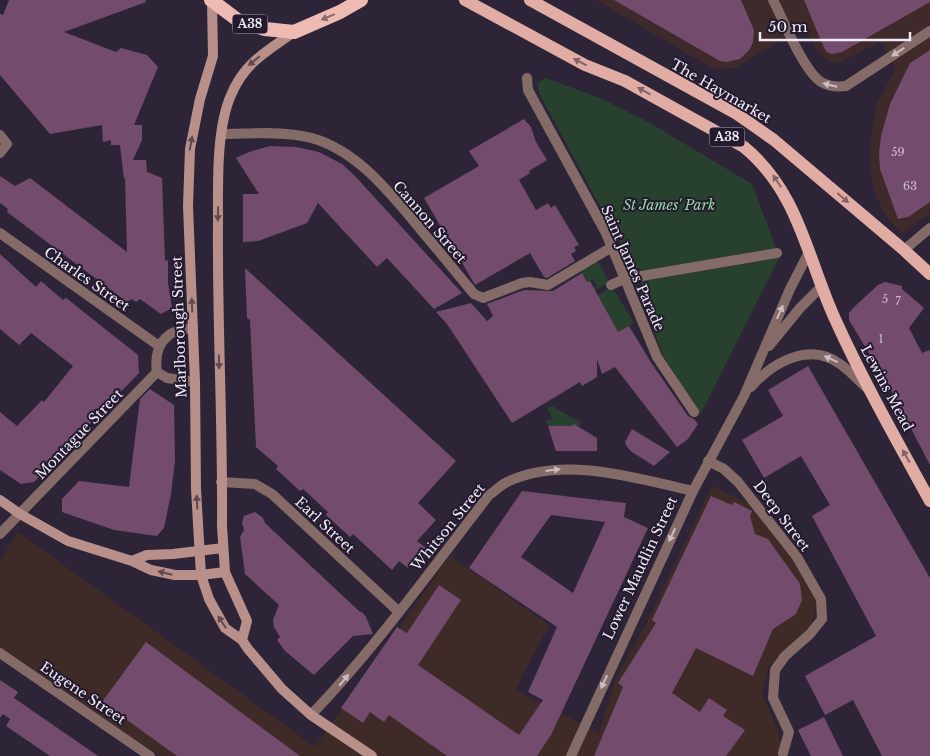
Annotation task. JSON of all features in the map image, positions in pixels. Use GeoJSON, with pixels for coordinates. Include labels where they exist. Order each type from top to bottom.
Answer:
{"type":"FeatureCollection","features":[{"type":"Feature","properties":{"kind":"highway","name":"A38"},"geometry":{"type":"LineString","coordinates":[[211,0],[239,21],[265,29],[294,32],[340,12],[361,0]]}},
{"type":"Feature","properties":{"kind":"main road","name":"Marlborough Street"},"geometry":{"type":"LineString","coordinates":[[211,0],[213,56],[200,99],[190,149],[188,206],[201,575],[209,599],[225,628],[242,640],[282,689],[311,716],[372,756]]}},
{"type":"Feature","properties":{"kind":"main road","name":"A38"},"geometry":{"type":"LineString","coordinates":[[465,0],[584,65],[625,81],[744,146],[760,160],[786,196],[800,224],[821,287]]}},
{"type":"Feature","properties":{"kind":"main road","name":"The Haymarket"},"geometry":{"type":"LineString","coordinates":[[530,0],[737,114],[774,140],[904,250]]}},
{"type":"Feature","properties":{"kind":"main road"},"geometry":{"type":"LineString","coordinates":[[242,640],[247,621],[225,572],[223,548],[218,235],[218,182],[222,134],[230,97],[239,78],[250,64],[294,32]]}},
{"type":"Feature","properties":{"kind":"main road","name":"A38"},"geometry":{"type":"LineString","coordinates":[[904,250],[930,274]]}},
{"type":"Feature","properties":{"kind":"main road","name":"Lewins Mead"},"geometry":{"type":"LineString","coordinates":[[821,287],[869,389],[930,501]]}},
{"type":"Feature","properties":{"kind":"main road"},"geometry":{"type":"LineString","coordinates":[[0,500],[20,514],[68,541],[132,561],[151,570],[174,575],[201,575],[225,572]]}},
{"type":"Feature","properties":{"kind":"main road"},"geometry":{"type":"LineString","coordinates":[[132,561],[147,556],[223,548]]}},
{"type":"Feature","properties":{"kind":"street"},"geometry":{"type":"LineString","coordinates":[[773,0],[800,54],[813,74],[822,83],[836,88],[846,86],[930,31]]}},
{"type":"Feature","properties":{"kind":"street","name":"Saint James Parade"},"geometry":{"type":"LineString","coordinates":[[527,78],[528,90],[612,247],[657,357],[694,412]]}},
{"type":"Feature","properties":{"kind":"street","name":"Cannon Street"},"geometry":{"type":"LineString","coordinates":[[222,134],[285,134],[316,139],[335,147],[363,167],[474,294],[483,298],[522,283],[530,282],[548,285],[612,247]]}},
{"type":"Feature","properties":{"kind":"street"},"geometry":{"type":"LineString","coordinates":[[0,135],[7,144],[0,153]]}},
{"type":"Feature","properties":{"kind":"street"},"geometry":{"type":"LineString","coordinates":[[904,250],[930,228]]}},
{"type":"Feature","properties":{"kind":"street","name":"Charles Street"},"geometry":{"type":"LineString","coordinates":[[0,234],[159,346]]}},
{"type":"Feature","properties":{"kind":"street","name":"Lower Maudlin Street"},"geometry":{"type":"LineString","coordinates":[[571,756],[692,491],[744,396],[790,289],[809,252]]}},
{"type":"Feature","properties":{"kind":"street"},"geometry":{"type":"LineString","coordinates":[[611,284],[624,279],[777,253]]}},
{"type":"Feature","properties":{"kind":"street","name":"Lower Maudlin Street"},"geometry":{"type":"LineString","coordinates":[[761,356],[800,308],[821,287]]}},
{"type":"Feature","properties":{"kind":"street"},"geometry":{"type":"LineString","coordinates":[[193,328],[169,334],[159,346],[155,361],[157,372],[167,378],[195,382]]}},
{"type":"Feature","properties":{"kind":"street","name":"Lower Maudlin Street"},"geometry":{"type":"LineString","coordinates":[[744,396],[761,375],[776,364],[797,356],[809,354],[825,356],[840,363],[869,389]]}},
{"type":"Feature","properties":{"kind":"street","name":"Montague Street"},"geometry":{"type":"LineString","coordinates":[[0,534],[157,372]]}},
{"type":"Feature","properties":{"kind":"street","name":"Deep Street"},"geometry":{"type":"LineString","coordinates":[[708,461],[724,469],[738,482],[797,557],[821,599],[822,618],[810,634],[785,656],[775,670],[773,698],[789,732],[783,753]]}},
{"type":"Feature","properties":{"kind":"street","name":"Whitson Street"},"geometry":{"type":"LineString","coordinates":[[311,716],[341,684],[399,612],[489,495],[506,482],[530,473],[558,469],[628,476],[692,491]]}},
{"type":"Feature","properties":{"kind":"street","name":"Earl Street"},"geometry":{"type":"LineString","coordinates":[[221,482],[255,484],[272,494],[399,612]]}},
{"type":"Feature","properties":{"kind":"street","name":"Eugene Street"},"geometry":{"type":"LineString","coordinates":[[0,653],[150,756]]}},
{"type":"Feature","properties":{"kind":"shaded area"},"geometry":{"type":"Polygon","coordinates":[[[596,0],[930,0],[930,214],[901,234],[883,211],[873,187],[870,162],[871,138],[877,103],[896,68],[881,41],[841,62],[832,63],[821,56],[803,28],[735,68],[714,69],[596,0]]]}},
{"type":"Feature","properties":{"kind":"shaded area"},"geometry":{"type":"Polygon","coordinates":[[[712,486],[749,503],[798,566],[818,603],[808,634],[768,667],[762,695],[778,730],[782,756],[159,756],[0,648],[0,560],[18,532],[315,747],[450,556],[549,625],[515,690],[599,733],[615,681],[648,620],[712,486]]]}},
{"type":"Feature","properties":{"kind":"green space","name":"St James' Park"},"geometry":{"type":"Polygon","coordinates":[[[546,78],[602,99],[648,122],[752,184],[776,248],[643,271],[632,265],[539,93],[537,84],[546,78]]]}},
{"type":"Feature","properties":{"kind":"green space"},"geometry":{"type":"Polygon","coordinates":[[[779,258],[700,415],[663,355],[638,290],[643,281],[779,258]]]}},
{"type":"Feature","properties":{"kind":"green space"},"geometry":{"type":"Polygon","coordinates":[[[594,262],[599,263],[609,282],[592,292],[591,290],[597,286],[593,280],[587,282],[580,270],[594,262]]]}},
{"type":"Feature","properties":{"kind":"green space"},"geometry":{"type":"Polygon","coordinates":[[[612,287],[634,323],[616,334],[595,297],[612,287]]]}},
{"type":"Feature","properties":{"kind":"green space"},"geometry":{"type":"Polygon","coordinates":[[[552,406],[580,422],[580,427],[574,424],[567,430],[563,426],[548,426],[546,421],[553,418],[547,408],[552,406]]]}},
{"type":"Feature","properties":{"kind":"building"},"geometry":{"type":"Polygon","coordinates":[[[9,0],[145,0],[146,2],[64,32],[116,52],[121,48],[147,55],[158,67],[134,125],[142,125],[142,140],[133,160],[146,160],[147,172],[162,178],[165,261],[168,260],[168,283],[172,308],[161,314],[140,299],[136,302],[132,299],[127,302],[7,212],[8,209],[0,203],[0,176],[15,186],[30,178],[127,252],[125,177],[124,179],[120,145],[111,145],[111,140],[103,142],[102,125],[50,134],[0,75],[0,14],[3,15],[9,0]]]}},
{"type":"Feature","properties":{"kind":"building"},"geometry":{"type":"Polygon","coordinates":[[[614,0],[741,0],[754,30],[753,42],[750,49],[740,59],[726,62],[720,61],[614,0]]]}},
{"type":"Feature","properties":{"kind":"building"},"geometry":{"type":"Polygon","coordinates":[[[804,0],[930,0],[930,2],[842,52],[832,54],[824,48],[804,0]]]}},
{"type":"Feature","properties":{"kind":"building"},"geometry":{"type":"Polygon","coordinates":[[[930,50],[930,202],[908,217],[898,219],[880,169],[881,136],[890,104],[910,63],[930,50]]]}},
{"type":"Feature","properties":{"kind":"building"},"geometry":{"type":"Polygon","coordinates":[[[524,119],[531,127],[536,142],[547,160],[529,171],[530,173],[519,180],[536,210],[548,203],[551,208],[555,205],[579,245],[574,247],[576,251],[571,254],[575,261],[547,278],[544,277],[530,253],[475,285],[424,198],[479,166],[469,151],[524,119]]]}},
{"type":"Feature","properties":{"kind":"building"},"geometry":{"type":"Polygon","coordinates":[[[270,146],[296,147],[319,152],[342,164],[462,293],[434,309],[387,258],[377,267],[318,203],[307,223],[258,241],[243,242],[243,194],[259,194],[236,158],[270,146]]]}},
{"type":"Feature","properties":{"kind":"building"},"geometry":{"type":"Polygon","coordinates":[[[0,254],[36,287],[41,281],[63,300],[66,298],[138,355],[139,373],[34,482],[21,484],[0,470],[0,412],[17,426],[42,400],[44,402],[73,366],[31,333],[19,345],[0,329],[0,254]]]}},
{"type":"Feature","properties":{"kind":"building"},"geometry":{"type":"Polygon","coordinates":[[[245,268],[456,461],[418,503],[436,520],[417,541],[426,548],[408,568],[399,561],[392,570],[353,534],[350,537],[326,515],[328,512],[303,489],[300,491],[276,469],[278,466],[256,447],[250,320],[247,318],[245,268]]]}},
{"type":"Feature","properties":{"kind":"building"},"geometry":{"type":"Polygon","coordinates":[[[582,273],[587,282],[590,281],[618,332],[629,326],[652,364],[688,416],[698,424],[688,439],[677,447],[615,367],[602,374],[597,359],[597,377],[582,386],[580,382],[512,423],[447,324],[436,312],[471,303],[487,321],[493,316],[487,304],[524,290],[553,291],[582,273]]]}},
{"type":"Feature","properties":{"kind":"building"},"geometry":{"type":"Polygon","coordinates":[[[885,282],[902,286],[902,289],[924,308],[909,328],[922,353],[930,350],[930,465],[891,390],[849,320],[849,313],[853,308],[878,285],[885,282]]]}},
{"type":"Feature","properties":{"kind":"building"},"geometry":{"type":"Polygon","coordinates":[[[808,366],[930,578],[930,756],[882,756],[853,700],[825,715],[805,676],[876,636],[812,516],[830,505],[801,456],[764,478],[742,440],[783,416],[768,390],[808,366]]]}},
{"type":"Feature","properties":{"kind":"building"},"geometry":{"type":"Polygon","coordinates":[[[150,389],[174,405],[175,461],[164,528],[157,536],[114,530],[62,512],[62,499],[79,481],[129,487],[140,399],[150,389]]]}},
{"type":"Feature","properties":{"kind":"building"},"geometry":{"type":"Polygon","coordinates":[[[574,424],[597,438],[597,451],[556,451],[548,426],[572,426],[574,424]]]}},
{"type":"Feature","properties":{"kind":"building"},"geometry":{"type":"Polygon","coordinates":[[[632,429],[670,452],[654,466],[627,447],[625,442],[632,429]]]}},
{"type":"Feature","properties":{"kind":"building"},"geometry":{"type":"Polygon","coordinates":[[[522,491],[598,500],[598,504],[599,500],[626,503],[624,517],[648,528],[551,735],[537,756],[447,756],[389,715],[384,722],[370,712],[363,723],[341,708],[397,627],[407,633],[439,585],[461,600],[418,665],[519,735],[543,700],[528,692],[557,627],[469,568],[522,491]],[[551,515],[521,557],[573,593],[605,522],[551,515]]]}},
{"type":"Feature","properties":{"kind":"building"},"geometry":{"type":"Polygon","coordinates":[[[711,496],[732,505],[734,502],[752,511],[750,516],[755,534],[768,539],[800,584],[802,600],[796,614],[773,629],[753,676],[696,648],[672,693],[700,712],[709,698],[727,710],[723,716],[745,730],[726,756],[594,756],[623,687],[618,683],[656,623],[652,620],[711,496]]]}},
{"type":"Feature","properties":{"kind":"building"},"geometry":{"type":"Polygon","coordinates":[[[255,512],[363,613],[373,634],[353,636],[314,675],[285,651],[277,640],[280,637],[274,627],[273,620],[279,605],[245,574],[240,537],[244,530],[242,523],[244,516],[255,512]]]}},
{"type":"Feature","properties":{"kind":"building"},"geometry":{"type":"Polygon","coordinates":[[[146,642],[300,756],[177,756],[102,702],[146,642]]]}},
{"type":"Feature","properties":{"kind":"building"},"geometry":{"type":"Polygon","coordinates":[[[0,680],[18,692],[14,698],[98,756],[50,756],[6,726],[10,719],[3,714],[0,718],[0,680]]]}},
{"type":"Feature","properties":{"kind":"building"},"geometry":{"type":"Polygon","coordinates":[[[824,717],[843,756],[811,756],[798,730],[824,717]]]}}]}
